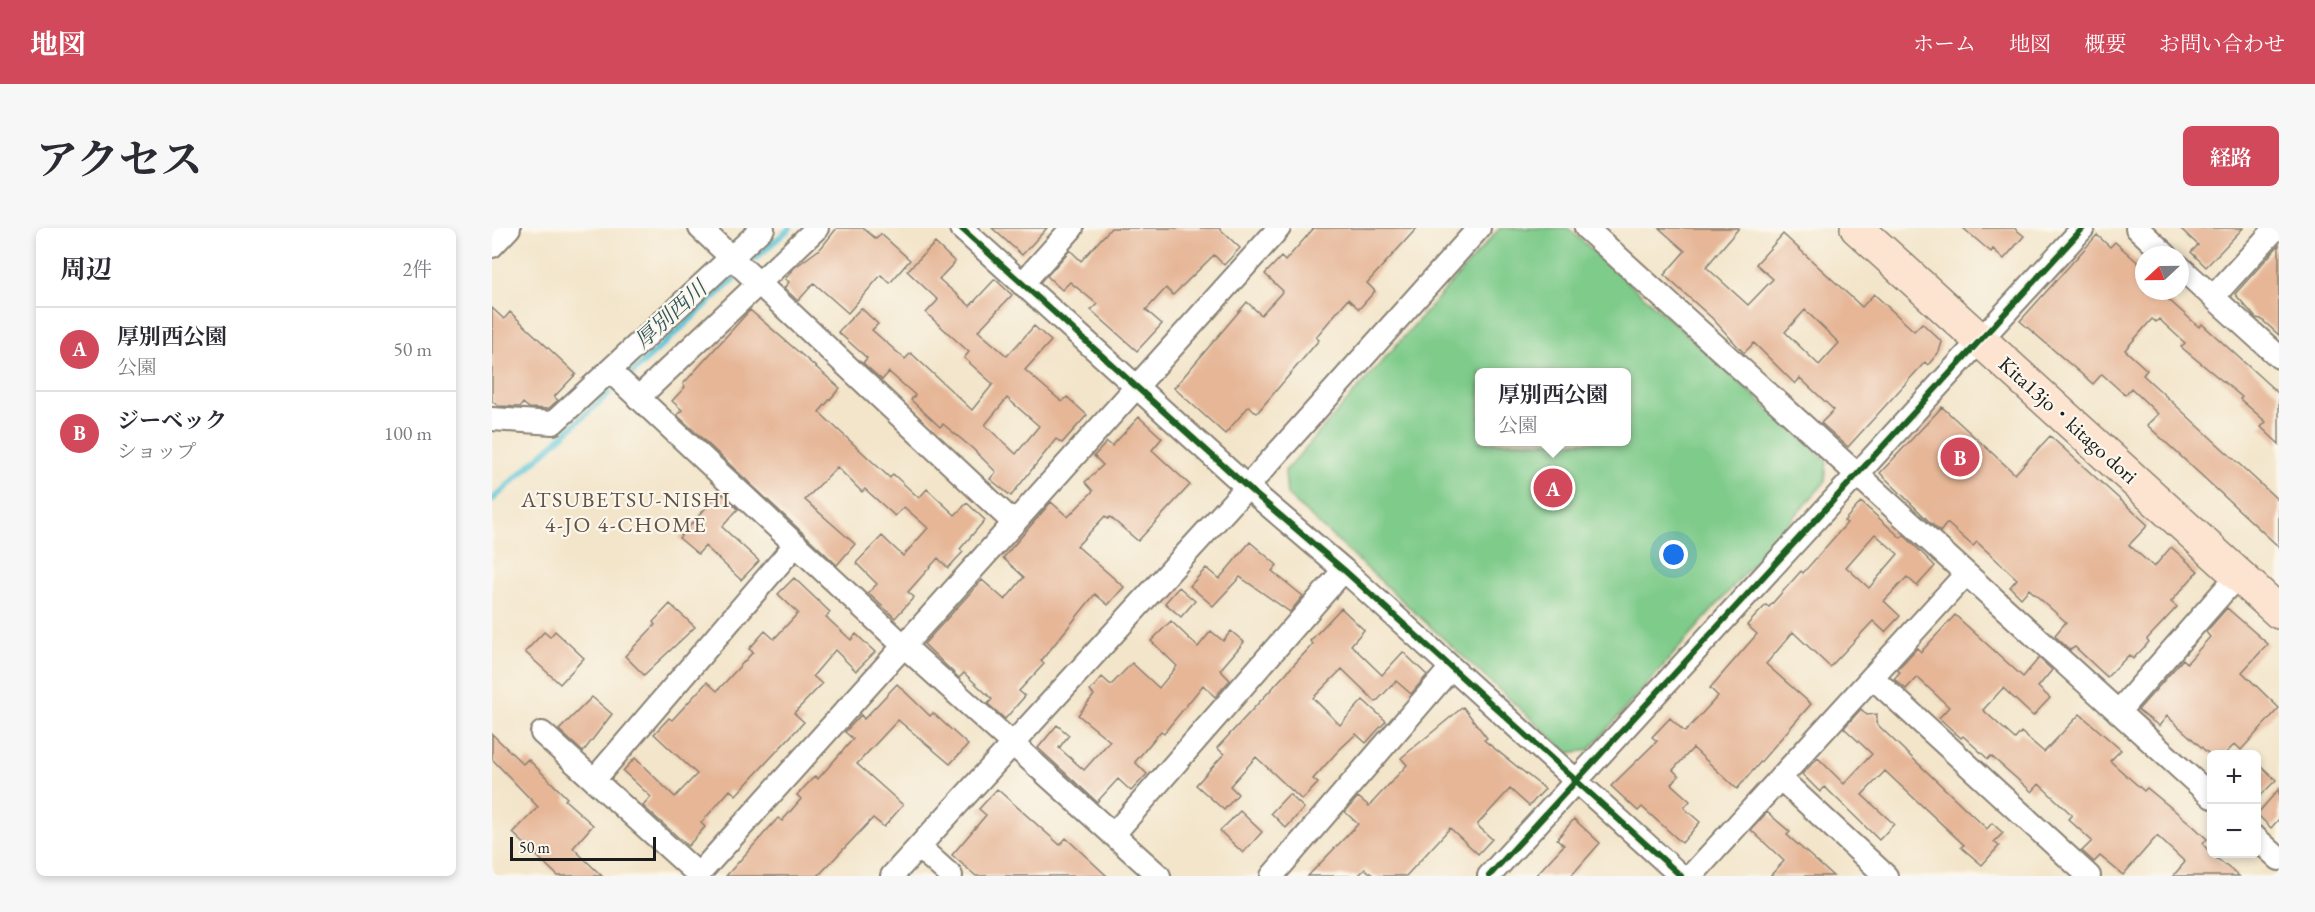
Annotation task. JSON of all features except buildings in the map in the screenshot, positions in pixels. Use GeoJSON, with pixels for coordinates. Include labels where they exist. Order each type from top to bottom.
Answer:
{"type":"FeatureCollection","features":[{"type":"Feature","properties":{"kind":"main road","name":"Kita13jo・kitago dori"},"geometry":{"type":"LineString","coordinates":[[1857,228],[2279,612]]}},
{"type":"Feature","properties":{"kind":"street"},"geometry":{"type":"LineString","coordinates":[[492,246],[509,228]]}},
{"type":"Feature","properties":{"kind":"street"},"geometry":{"type":"LineString","coordinates":[[700,228],[1014,524]]}},
{"type":"Feature","properties":{"kind":"street"},"geometry":{"type":"LineString","coordinates":[[492,419],[553,423],[764,228]]}},
{"type":"Feature","properties":{"kind":"street"},"geometry":{"type":"LineString","coordinates":[[638,398],[817,228]]}},
{"type":"Feature","properties":{"kind":"street"},"geometry":{"type":"LineString","coordinates":[[961,228],[1247,487],[1344,570],[1677,874],[1780,778],[1966,574]]}},
{"type":"Feature","properties":{"kind":"street"},"geometry":{"type":"LineString","coordinates":[[1022,284],[1072,228]]}},
{"type":"Feature","properties":{"kind":"street"},"geometry":{"type":"LineString","coordinates":[[542,733],[699,875],[1279,228]]}},
{"type":"Feature","properties":{"kind":"street"},"geometry":{"type":"LineString","coordinates":[[892,876],[920,848],[1479,228]]}},
{"type":"Feature","properties":{"kind":"street"},"geometry":{"type":"LineString","coordinates":[[1586,228],[2207,793]]}},
{"type":"Feature","properties":{"kind":"street"},"geometry":{"type":"LineString","coordinates":[[1489,876],[2083,228]]}},
{"type":"Feature","properties":{"kind":"street"},"geometry":{"type":"LineString","coordinates":[[2136,228],[2156,246]]}},
{"type":"Feature","properties":{"kind":"street"},"geometry":{"type":"LineString","coordinates":[[2213,297],[2276,228]]}},
{"type":"Feature","properties":{"kind":"street"},"geometry":{"type":"LineString","coordinates":[[2189,275],[2279,357]]}},
{"type":"Feature","properties":{"kind":"street"},"geometry":{"type":"LineString","coordinates":[[610,371],[904,646],[1159,876]]}},
{"type":"Feature","properties":{"kind":"street"},"geometry":{"type":"LineString","coordinates":[[594,780],[796,544]]}},
{"type":"Feature","properties":{"kind":"street"},"geometry":{"type":"LineString","coordinates":[[1113,835],[1344,570]]}},
{"type":"Feature","properties":{"kind":"street"},"geometry":{"type":"LineString","coordinates":[[2118,712],[2238,575]]}},
{"type":"Feature","properties":{"kind":"street"},"geometry":{"type":"LineString","coordinates":[[1272,876],[1451,668]]}},
{"type":"Feature","properties":{"kind":"street"},"geometry":{"type":"LineString","coordinates":[[1872,677],[2090,876]]}},
{"type":"Feature","properties":{"kind":"street"},"geometry":{"type":"LineString","coordinates":[[1780,778],[1886,876]]}},
{"type":"Feature","properties":{"kind":"street"},"geometry":{"type":"LineString","coordinates":[[2261,842],[2279,858]]}},
{"type":"Feature","properties":{"kind":"street"},"geometry":{"type":"LineString","coordinates":[[920,848],[951,876]]}},
{"type":"Feature","properties":{"kind":"green space"},"geometry":{"type":"Polygon","coordinates":[[[1500,228],[1568,228],[1827,461],[1825,482],[1589,750],[1568,753],[1287,495],[1285,471],[1500,228]]]}},
{"type":"Feature","properties":{"kind":"waterway","name":"厚別西川"},"geometry":{"type":"LineString","coordinates":[[756,258],[790,228]]}},
{"type":"Feature","properties":{"kind":"waterway","name":"厚別西川"},"geometry":{"type":"LineString","coordinates":[[630,375],[734,279]]}},
{"type":"Feature","properties":{"kind":"waterway","name":"厚別西川"},"geometry":{"type":"LineString","coordinates":[[492,500],[609,393]]}},
{"type":"Feature","properties":{"kind":"cycle path"},"geometry":{"type":"LineString","coordinates":[[961,228],[1247,487],[1344,570],[1681,876]]}},
{"type":"Feature","properties":{"kind":"cycle path"},"geometry":{"type":"LineString","coordinates":[[1489,876],[2083,228]]}},
{"type":"Feature","properties":{"kind":"place","name":"ジーベック"},"geometry":{"type":"Point","coordinates":[1960,457]}},
{"type":"Feature","properties":{"kind":"place","name":"厚別西公園"},"geometry":{"type":"Point","coordinates":[1553,488]}},
{"type":"Feature","properties":{"kind":"district","name":"ATSUBETSU-NISHI 4-JO 4-CHOME"},"geometry":{"type":"Point","coordinates":[626,512]}}]}
